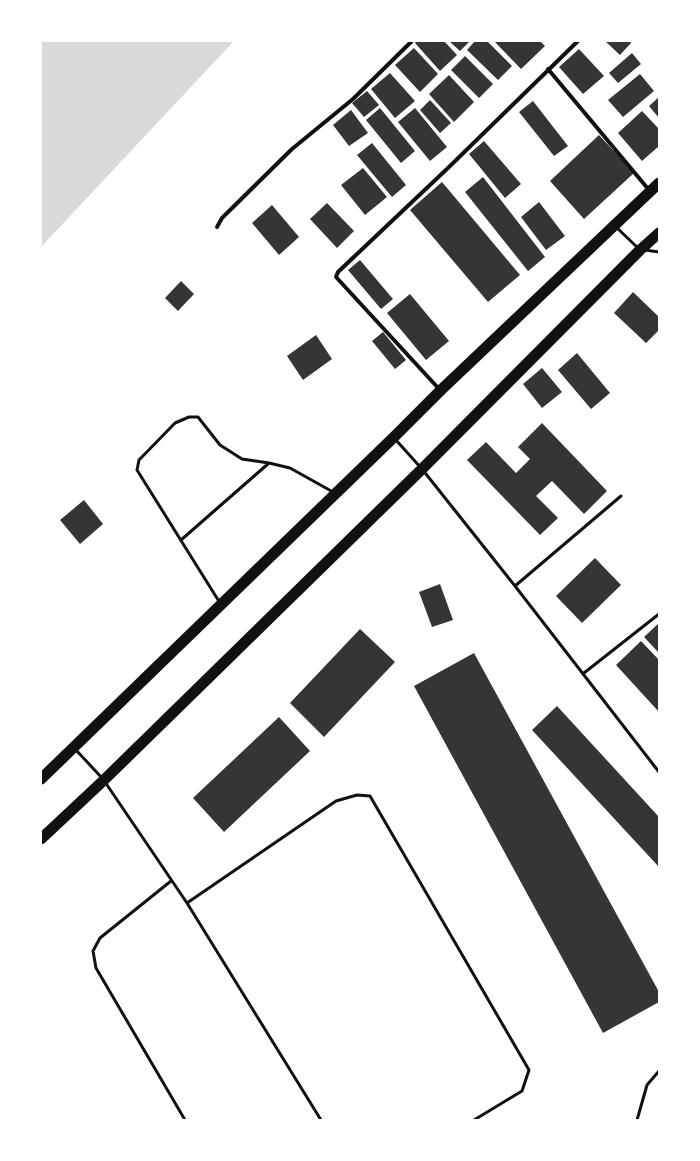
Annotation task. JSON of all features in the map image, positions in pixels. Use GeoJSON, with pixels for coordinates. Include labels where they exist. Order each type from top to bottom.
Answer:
{"type":"FeatureCollection","features":[{"type":"Feature","properties":{"kind":"highway"},"geometry":{"type":"LineString","coordinates":[[41,779],[441,390],[659,183]]}},
{"type":"Feature","properties":{"kind":"highway"},"geometry":{"type":"LineString","coordinates":[[41,839],[104,780],[422,469],[659,232]]}},
{"type":"Feature","properties":{"kind":"street"},"geometry":{"type":"LineString","coordinates":[[217,227],[222,218],[292,149],[353,99],[412,41]]}},
{"type":"Feature","properties":{"kind":"street"},"geometry":{"type":"LineString","coordinates":[[441,390],[336,277],[338,272],[449,167],[578,41]]}},
{"type":"Feature","properties":{"kind":"street"},"geometry":{"type":"LineString","coordinates":[[548,69],[650,192]]}},
{"type":"Feature","properties":{"kind":"lane"},"geometry":{"type":"LineString","coordinates":[[615,226],[640,250],[659,252]]}},
{"type":"Feature","properties":{"kind":"lane"},"geometry":{"type":"LineString","coordinates":[[221,604],[137,470],[139,460],[175,422],[189,417],[198,417],[220,445],[242,459],[290,468],[336,493]]}},
{"type":"Feature","properties":{"kind":"lane"},"geometry":{"type":"LineString","coordinates":[[394,437],[422,469],[584,673],[659,772]]}},
{"type":"Feature","properties":{"kind":"lane"},"geometry":{"type":"LineString","coordinates":[[181,540],[269,463]]}},
{"type":"Feature","properties":{"kind":"lane"},"geometry":{"type":"LineString","coordinates":[[515,586],[621,496]]}},
{"type":"Feature","properties":{"kind":"lane"},"geometry":{"type":"LineString","coordinates":[[584,673],[659,614]]}},
{"type":"Feature","properties":{"kind":"lane"},"geometry":{"type":"LineString","coordinates":[[73,747],[104,780],[187,903],[321,1120]]}},
{"type":"Feature","properties":{"kind":"lane"},"geometry":{"type":"LineString","coordinates":[[187,903],[336,802],[357,795],[370,796],[530,1070],[522,1092],[474,1120]]}},
{"type":"Feature","properties":{"kind":"lane"},"geometry":{"type":"LineString","coordinates":[[172,881],[100,938],[93,951],[96,968],[185,1120]]}},
{"type":"Feature","properties":{"kind":"lane"},"geometry":{"type":"LineString","coordinates":[[637,1120],[647,1084],[659,1071]]}},
{"type":"Feature","properties":{"kind":"shaded area"},"geometry":{"type":"Polygon","coordinates":[[[41,41],[234,41],[41,247],[41,41]]]}},
{"type":"Feature","properties":{"kind":"building"},"geometry":{"type":"Polygon","coordinates":[[[417,41],[444,41],[457,55],[440,71],[415,43],[417,41]]]}},
{"type":"Feature","properties":{"kind":"building"},"geometry":{"type":"Polygon","coordinates":[[[449,41],[470,41],[460,51],[449,41]]]}},
{"type":"Feature","properties":{"kind":"building"},"geometry":{"type":"Polygon","coordinates":[[[475,41],[487,41],[512,66],[498,80],[467,50],[475,41]]]}},
{"type":"Feature","properties":{"kind":"building"},"geometry":{"type":"Polygon","coordinates":[[[494,41],[540,41],[545,46],[521,69],[494,41]]]}},
{"type":"Feature","properties":{"kind":"building"},"geometry":{"type":"Polygon","coordinates":[[[605,41],[630,41],[631,43],[620,55],[605,41]]]}},
{"type":"Feature","properties":{"kind":"building"},"geometry":{"type":"Polygon","coordinates":[[[414,48],[438,74],[420,92],[395,65],[414,48]]]}},
{"type":"Feature","properties":{"kind":"building"},"geometry":{"type":"Polygon","coordinates":[[[579,49],[604,76],[583,94],[559,67],[579,49]]]}},
{"type":"Feature","properties":{"kind":"building"},"geometry":{"type":"Polygon","coordinates":[[[632,53],[641,64],[618,83],[609,73],[632,53]]]}},
{"type":"Feature","properties":{"kind":"building"},"geometry":{"type":"Polygon","coordinates":[[[465,56],[493,84],[479,98],[451,70],[465,56]]]}},
{"type":"Feature","properties":{"kind":"building"},"geometry":{"type":"Polygon","coordinates":[[[390,73],[415,101],[395,118],[371,89],[390,73]]]}},
{"type":"Feature","properties":{"kind":"building"},"geometry":{"type":"Polygon","coordinates":[[[640,74],[654,91],[623,117],[608,100],[640,74]]]}},
{"type":"Feature","properties":{"kind":"building"},"geometry":{"type":"Polygon","coordinates":[[[449,75],[474,102],[454,122],[429,94],[449,75]]]}},
{"type":"Feature","properties":{"kind":"building"},"geometry":{"type":"Polygon","coordinates":[[[367,91],[379,105],[364,117],[352,103],[367,91]]]}},
{"type":"Feature","properties":{"kind":"building"},"geometry":{"type":"Polygon","coordinates":[[[659,97],[659,118],[649,106],[659,97]]]}},
{"type":"Feature","properties":{"kind":"building"},"geometry":{"type":"Polygon","coordinates":[[[430,100],[451,123],[440,133],[420,110],[430,100]]]}},
{"type":"Feature","properties":{"kind":"building"},"geometry":{"type":"Polygon","coordinates":[[[533,101],[568,146],[554,156],[519,112],[533,101]]]}},
{"type":"Feature","properties":{"kind":"building"},"geometry":{"type":"Polygon","coordinates":[[[380,108],[415,151],[401,163],[366,120],[380,108]]]}},
{"type":"Feature","properties":{"kind":"building"},"geometry":{"type":"Polygon","coordinates":[[[415,108],[447,147],[430,161],[398,122],[415,108]]]}},
{"type":"Feature","properties":{"kind":"building"},"geometry":{"type":"Polygon","coordinates":[[[351,110],[368,133],[349,146],[333,125],[351,110]]]}},
{"type":"Feature","properties":{"kind":"building"},"geometry":{"type":"Polygon","coordinates":[[[642,111],[659,129],[659,146],[642,161],[618,133],[642,111]]]}},
{"type":"Feature","properties":{"kind":"building"},"geometry":{"type":"Polygon","coordinates":[[[599,135],[634,173],[584,219],[550,181],[599,135]]]}},
{"type":"Feature","properties":{"kind":"building"},"geometry":{"type":"Polygon","coordinates":[[[484,141],[521,184],[505,198],[469,154],[484,141]]]}},
{"type":"Feature","properties":{"kind":"building"},"geometry":{"type":"Polygon","coordinates":[[[372,143],[406,185],[392,197],[357,155],[372,143]]]}},
{"type":"Feature","properties":{"kind":"building"},"geometry":{"type":"Polygon","coordinates":[[[363,168],[387,197],[365,215],[341,185],[363,168]]]}},
{"type":"Feature","properties":{"kind":"building"},"geometry":{"type":"Polygon","coordinates":[[[483,177],[545,257],[528,271],[465,192],[483,177]]]}},
{"type":"Feature","properties":{"kind":"building"},"geometry":{"type":"Polygon","coordinates":[[[442,182],[520,275],[488,302],[410,210],[442,182]]]}},
{"type":"Feature","properties":{"kind":"building"},"geometry":{"type":"Polygon","coordinates":[[[539,202],[565,236],[546,250],[521,217],[539,202]]]}},
{"type":"Feature","properties":{"kind":"building"},"geometry":{"type":"Polygon","coordinates":[[[327,203],[354,231],[337,248],[310,219],[327,203]]]}},
{"type":"Feature","properties":{"kind":"building"},"geometry":{"type":"Polygon","coordinates":[[[272,205],[299,237],[279,255],[252,223],[272,205]]]}},
{"type":"Feature","properties":{"kind":"building"},"geometry":{"type":"Polygon","coordinates":[[[360,260],[393,299],[381,309],[348,270],[360,260]]]}},
{"type":"Feature","properties":{"kind":"building"},"geometry":{"type":"Polygon","coordinates":[[[181,281],[194,294],[178,311],[165,298],[181,281]]]}},
{"type":"Feature","properties":{"kind":"building"},"geometry":{"type":"Polygon","coordinates":[[[633,292],[659,317],[659,330],[646,343],[614,313],[633,292]]]}},
{"type":"Feature","properties":{"kind":"building"},"geometry":{"type":"Polygon","coordinates":[[[410,294],[449,341],[426,360],[387,313],[410,294]]]}},
{"type":"Feature","properties":{"kind":"building"},"geometry":{"type":"Polygon","coordinates":[[[383,332],[406,360],[395,369],[372,341],[383,332]]]}},
{"type":"Feature","properties":{"kind":"building"},"geometry":{"type":"Polygon","coordinates":[[[316,335],[332,359],[303,380],[287,356],[316,335]]]}},
{"type":"Feature","properties":{"kind":"building"},"geometry":{"type":"Polygon","coordinates":[[[577,353],[610,393],[591,409],[558,370],[577,353]]]}},
{"type":"Feature","properties":{"kind":"building"},"geometry":{"type":"Polygon","coordinates":[[[542,368],[562,392],[542,408],[523,384],[542,368]]]}},
{"type":"Feature","properties":{"kind":"building"},"geometry":{"type":"Polygon","coordinates":[[[542,423],[607,491],[584,514],[552,481],[536,496],[558,518],[540,535],[467,460],[486,442],[516,473],[530,459],[518,447],[542,423]]]}},
{"type":"Feature","properties":{"kind":"building"},"geometry":{"type":"Polygon","coordinates":[[[84,500],[103,524],[80,544],[60,520],[84,500]]]}},
{"type":"Feature","properties":{"kind":"building"},"geometry":{"type":"Polygon","coordinates":[[[595,558],[621,585],[582,623],[556,596],[595,558]]]}},
{"type":"Feature","properties":{"kind":"building"},"geometry":{"type":"Polygon","coordinates":[[[440,584],[453,620],[432,627],[419,592],[440,584]]]}},
{"type":"Feature","properties":{"kind":"building"},"geometry":{"type":"Polygon","coordinates":[[[659,623],[659,653],[644,637],[659,623]]]}},
{"type":"Feature","properties":{"kind":"building"},"geometry":{"type":"Polygon","coordinates":[[[360,629],[395,662],[324,737],[290,703],[360,629]]]}},
{"type":"Feature","properties":{"kind":"building"},"geometry":{"type":"Polygon","coordinates":[[[641,641],[659,660],[659,712],[616,665],[641,641]]]}},
{"type":"Feature","properties":{"kind":"building"},"geometry":{"type":"Polygon","coordinates":[[[474,653],[659,992],[659,1002],[603,1033],[414,686],[474,653]]]}},
{"type":"Feature","properties":{"kind":"building"},"geometry":{"type":"Polygon","coordinates":[[[557,706],[659,817],[659,867],[532,730],[557,706]]]}},
{"type":"Feature","properties":{"kind":"building"},"geometry":{"type":"Polygon","coordinates":[[[279,717],[310,751],[224,832],[193,798],[279,717]]]}}]}
